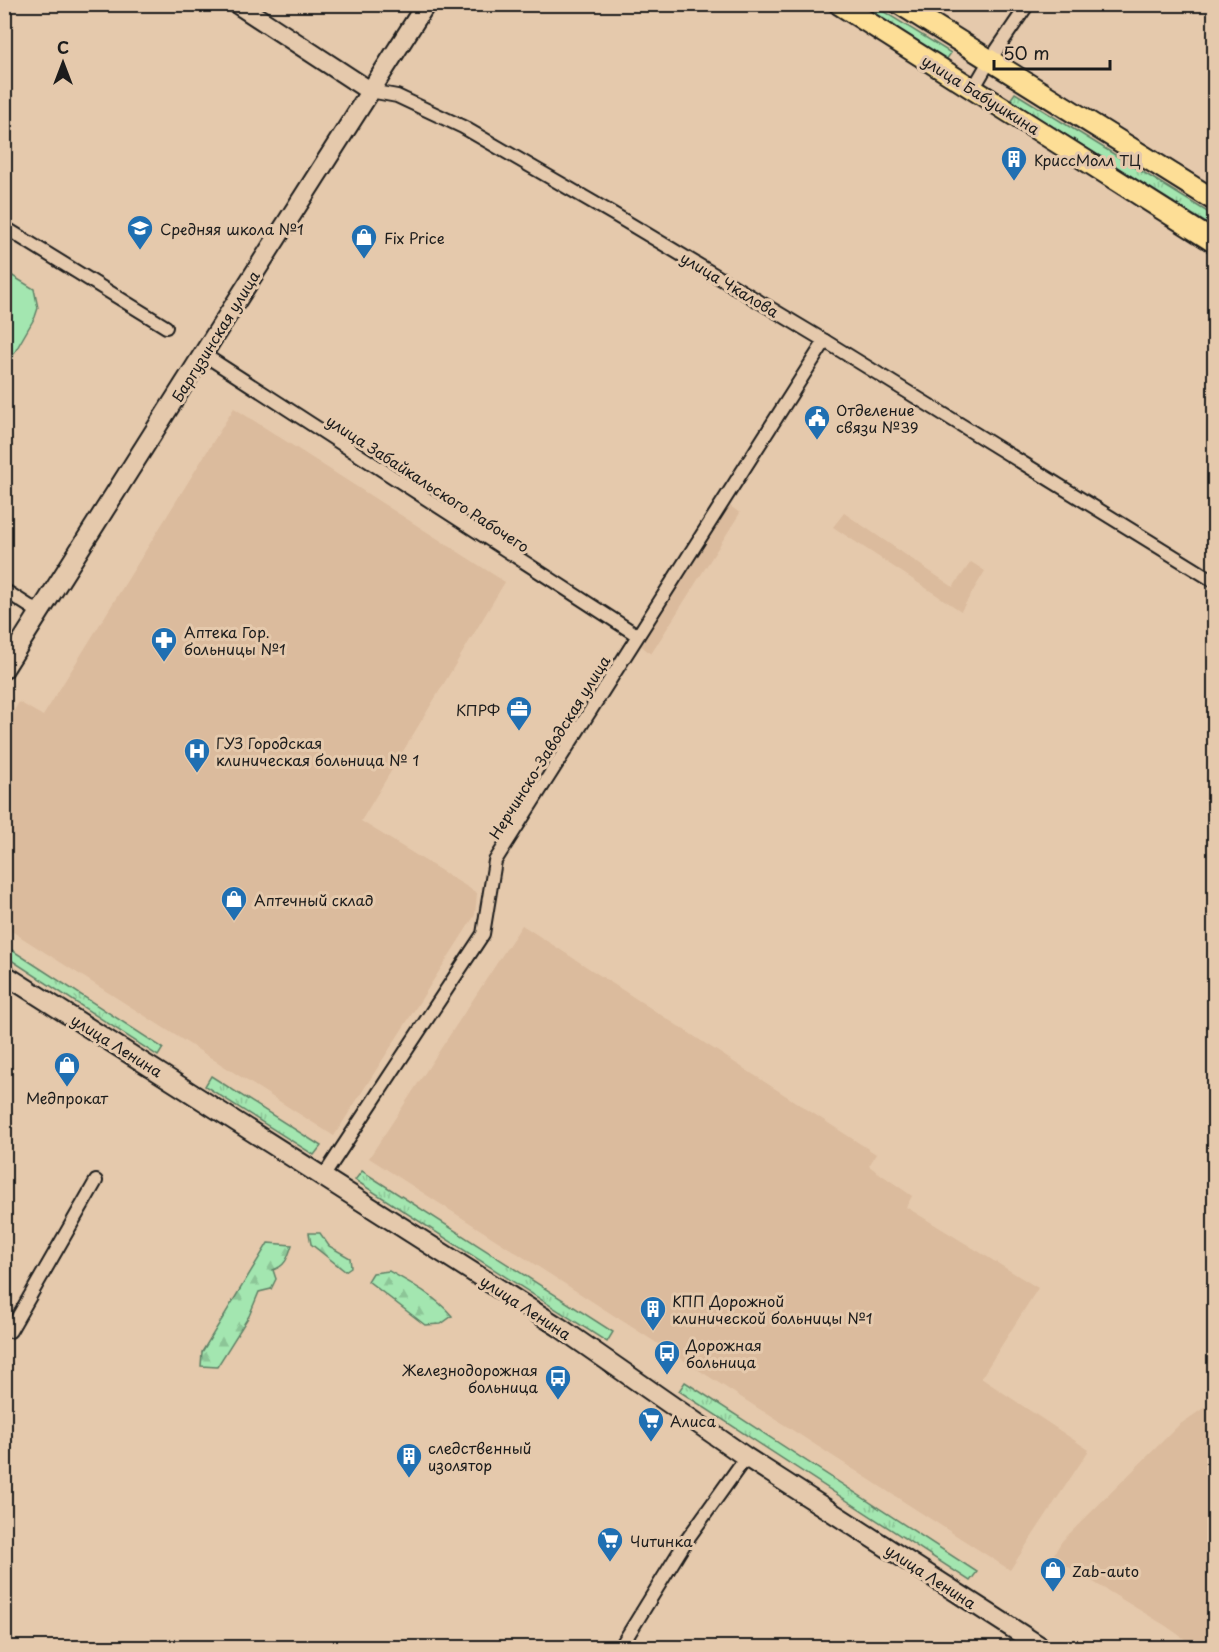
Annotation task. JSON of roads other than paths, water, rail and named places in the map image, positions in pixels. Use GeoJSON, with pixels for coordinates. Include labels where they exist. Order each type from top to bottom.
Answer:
{"type":"FeatureCollection","features":[{"type":"Feature","properties":{"kind":"main road","name":"улица Чкалова"},"geometry":{"type":"LineString","coordinates":[[237,4],[370,91]]}},
{"type":"Feature","properties":{"kind":"main road","name":"Баргузинская улица"},"geometry":{"type":"LineString","coordinates":[[4,669],[426,4]]}},
{"type":"Feature","properties":{"kind":"main road","name":"улица Бабушкина"},"geometry":{"type":"LineString","coordinates":[[839,4],[1215,242]]}},
{"type":"Feature","properties":{"kind":"main road"},"geometry":{"type":"LineString","coordinates":[[900,4],[1215,200]]}},
{"type":"Feature","properties":{"kind":"main road","name":"улица Ленина"},"geometry":{"type":"LineString","coordinates":[[4,974],[559,1327],[746,1457],[1043,1647]]}},
{"type":"Feature","properties":{"kind":"street"},"geometry":{"type":"LineString","coordinates":[[973,89],[1028,4]]}},
{"type":"Feature","properties":{"kind":"street","name":"улица Чкалова"},"geometry":{"type":"LineString","coordinates":[[370,91],[397,96],[463,127],[615,215],[1215,581]]}},
{"type":"Feature","properties":{"kind":"street"},"geometry":{"type":"LineString","coordinates":[[4,227],[166,327]]}},
{"type":"Feature","properties":{"kind":"street","name":"Нерчинско-Заводская улица"},"geometry":{"type":"LineString","coordinates":[[323,1177],[483,934],[495,861],[825,341]]}},
{"type":"Feature","properties":{"kind":"street","name":"улица Забайкальского Рабочего"},"geometry":{"type":"LineString","coordinates":[[203,354],[637,635]]}},
{"type":"Feature","properties":{"kind":"street"},"geometry":{"type":"LineString","coordinates":[[4,590],[40,613]]}},
{"type":"Feature","properties":{"kind":"street"},"geometry":{"type":"LineString","coordinates":[[7,1329],[96,1181]]}},
{"type":"Feature","properties":{"kind":"street"},"geometry":{"type":"LineString","coordinates":[[620,1647],[686,1541],[746,1457]]}},
{"type":"Feature","properties":{"kind":"place","name":"КриссМолл ТЦ"},"geometry":{"type":"Point","coordinates":[1014,182]}},
{"type":"Feature","properties":{"kind":"place","name":"Средняя школа №1"},"geometry":{"type":"Point","coordinates":[140,251]}},
{"type":"Feature","properties":{"kind":"place","name":"Fix Price"},"geometry":{"type":"Point","coordinates":[364,260]}},
{"type":"Feature","properties":{"kind":"place","name":"Отделение связи №39"},"geometry":{"type":"Point","coordinates":[817,441]}},
{"type":"Feature","properties":{"kind":"place","name":"Аптека Гор. больницы №1"},"geometry":{"type":"Point","coordinates":[164,663]}},
{"type":"Feature","properties":{"kind":"place","name":"КПРФ"},"geometry":{"type":"Point","coordinates":[519,732]}},
{"type":"Feature","properties":{"kind":"place","name":"ГУЗ Городская клиническая больница № 1"},"geometry":{"type":"Point","coordinates":[197,774]}},
{"type":"Feature","properties":{"kind":"place","name":"Аптечный склад"},"geometry":{"type":"Point","coordinates":[234,922]}},
{"type":"Feature","properties":{"kind":"place","name":"Медпрокат"},"geometry":{"type":"Point","coordinates":[67,1088]}},
{"type":"Feature","properties":{"kind":"place","name":"КПП Дорожной клинической больницы №1"},"geometry":{"type":"Point","coordinates":[653,1332]}},
{"type":"Feature","properties":{"kind":"place","name":"Дорожная больница"},"geometry":{"type":"Point","coordinates":[667,1376]}},
{"type":"Feature","properties":{"kind":"place","name":"Железнодорожная больница"},"geometry":{"type":"Point","coordinates":[558,1401]}},
{"type":"Feature","properties":{"kind":"place","name":"Алиса"},"geometry":{"type":"Point","coordinates":[651,1443]}},
{"type":"Feature","properties":{"kind":"place","name":"следственный изолятор"},"geometry":{"type":"Point","coordinates":[409,1479]}},
{"type":"Feature","properties":{"kind":"place","name":"Читинка"},"geometry":{"type":"Point","coordinates":[610,1563]}},
{"type":"Feature","properties":{"kind":"place","name":"Zab-auto"},"geometry":{"type":"Point","coordinates":[1053,1593]}}]}
